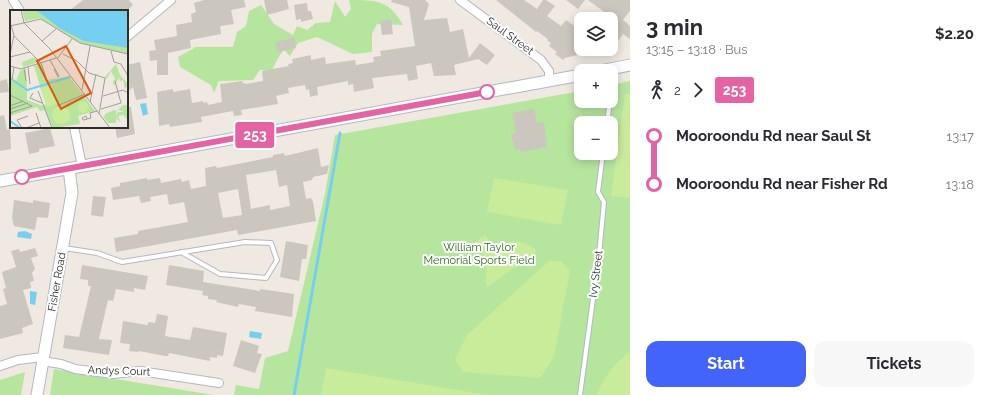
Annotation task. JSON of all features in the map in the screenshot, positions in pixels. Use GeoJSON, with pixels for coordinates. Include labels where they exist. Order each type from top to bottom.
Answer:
{"type":"FeatureCollection","features":[{"type":"Feature","properties":{"kind":"street"},"geometry":{"type":"LineString","coordinates":[[13,0],[19,10]]}},
{"type":"Feature","properties":{"kind":"street"},"geometry":{"type":"LineString","coordinates":[[128,36],[171,0]]}},
{"type":"Feature","properties":{"kind":"street","name":"Saul Street"},"geometry":{"type":"LineString","coordinates":[[460,0],[541,60],[549,71],[550,80]]}},
{"type":"Feature","properties":{"kind":"street"},"geometry":{"type":"LineString","coordinates":[[618,68],[630,65]]}},
{"type":"Feature","properties":{"kind":"street"},"geometry":{"type":"LineString","coordinates":[[0,181],[336,121],[574,76]]}},
{"type":"Feature","properties":{"kind":"street"},"geometry":{"type":"LineString","coordinates":[[74,128],[82,166]]}},
{"type":"Feature","properties":{"kind":"street","name":"Fisher Road"},"geometry":{"type":"LineString","coordinates":[[37,395],[64,248],[72,193],[69,169]]}},
{"type":"Feature","properties":{"kind":"street","name":"Andys Court"},"geometry":{"type":"LineString","coordinates":[[0,366],[18,360],[43,359],[75,369],[113,374],[140,371],[220,383]]}},
{"type":"Feature","properties":{"kind":"lane","name":"Ivy Street"},"geometry":{"type":"LineString","coordinates":[[580,395],[599,255],[604,202],[598,192],[602,160]]}},
{"type":"Feature","properties":{"kind":"lane"},"geometry":{"type":"LineString","coordinates":[[64,248],[97,253],[122,262],[181,252],[245,242],[271,243],[277,260],[266,278],[220,274],[181,252]]}},
{"type":"Feature","properties":{"kind":"green space"},"geometry":{"type":"Polygon","coordinates":[[[349,0],[367,0],[381,3],[393,11],[403,25],[377,24],[372,34],[372,52],[353,54],[317,37],[298,43],[290,56],[284,50],[272,70],[260,70],[253,80],[219,81],[214,93],[211,85],[180,67],[178,57],[196,47],[233,47],[237,32],[246,26],[249,11],[261,5],[274,24],[293,35],[297,26],[307,30],[316,23],[330,22],[335,1],[345,17],[351,9],[349,0]]]}},
{"type":"Feature","properties":{"kind":"green space","name":"William Taylor Memorial Sports Field"},"geometry":{"type":"Polygon","coordinates":[[[630,81],[630,395],[234,395],[236,385],[259,389],[265,358],[288,351],[325,194],[335,135],[574,92],[574,108],[618,108],[618,84],[630,81]]]}},
{"type":"Feature","properties":{"kind":"green space"},"geometry":{"type":"Polygon","coordinates":[[[625,94],[630,94],[630,198],[611,196],[616,160],[618,160],[618,145],[625,94]]]}},
{"type":"Feature","properties":{"kind":"green space"},"geometry":{"type":"Polygon","coordinates":[[[494,178],[568,190],[561,225],[487,212],[494,178]]]}},
{"type":"Feature","properties":{"kind":"green space"},"geometry":{"type":"Polygon","coordinates":[[[485,235],[496,248],[512,242],[521,242],[537,251],[487,287],[486,261],[474,243],[485,235]]]}},
{"type":"Feature","properties":{"kind":"green space"},"geometry":{"type":"Polygon","coordinates":[[[549,261],[561,261],[570,271],[554,357],[540,378],[463,372],[455,359],[467,335],[549,261]]]}},
{"type":"Feature","properties":{"kind":"green space"},"geometry":{"type":"Polygon","coordinates":[[[630,352],[630,395],[597,395],[610,371],[630,352]]]}},
{"type":"Feature","properties":{"kind":"green space"},"geometry":{"type":"Polygon","coordinates":[[[326,368],[488,395],[321,395],[326,368]]]}},
{"type":"Feature","properties":{"kind":"green space"},"geometry":{"type":"Polygon","coordinates":[[[54,369],[214,395],[50,395],[54,369]]]}},
{"type":"Feature","properties":{"kind":"green space"},"geometry":{"type":"Polygon","coordinates":[[[25,372],[21,395],[0,395],[0,380],[25,372]]]}},
{"type":"Feature","properties":{"kind":"water"},"geometry":{"type":"Polygon","coordinates":[[[146,103],[148,114],[143,116],[140,104],[146,103]]]}},
{"type":"Feature","properties":{"kind":"water"},"geometry":{"type":"Polygon","coordinates":[[[25,231],[32,234],[31,239],[17,237],[18,232],[25,231]]]}},
{"type":"Feature","properties":{"kind":"water"},"geometry":{"type":"Polygon","coordinates":[[[30,291],[37,292],[35,305],[30,304],[30,291]]]}},
{"type":"Feature","properties":{"kind":"water"},"geometry":{"type":"Polygon","coordinates":[[[250,331],[262,333],[261,339],[249,337],[250,331]]]}},
{"type":"Feature","properties":{"kind":"building"},"geometry":{"type":"Polygon","coordinates":[[[83,0],[129,0],[133,5],[128,10],[70,10],[83,0]]]}},
{"type":"Feature","properties":{"kind":"building"},"geometry":{"type":"Polygon","coordinates":[[[204,0],[244,0],[246,7],[231,10],[234,24],[220,26],[221,34],[190,40],[191,48],[168,53],[168,75],[157,75],[157,60],[150,61],[149,51],[156,50],[154,40],[177,36],[176,25],[192,22],[191,14],[196,12],[194,3],[204,0]]]}},
{"type":"Feature","properties":{"kind":"building"},"geometry":{"type":"Polygon","coordinates":[[[264,0],[287,0],[289,9],[267,15],[264,0]]]}},
{"type":"Feature","properties":{"kind":"building"},"geometry":{"type":"Polygon","coordinates":[[[392,0],[425,0],[429,4],[424,20],[447,18],[450,32],[463,29],[469,58],[480,43],[495,55],[487,65],[478,59],[454,65],[456,75],[434,76],[431,63],[416,66],[418,79],[408,81],[407,74],[372,78],[374,88],[354,92],[353,84],[348,85],[348,81],[317,87],[318,95],[310,97],[309,89],[306,90],[305,85],[288,88],[289,93],[276,96],[278,104],[241,110],[242,115],[234,116],[233,111],[201,117],[202,122],[170,127],[169,124],[159,126],[157,92],[173,89],[173,92],[190,89],[192,103],[203,101],[203,103],[207,102],[208,105],[222,102],[220,84],[242,81],[246,84],[263,81],[262,71],[289,66],[288,64],[293,63],[292,59],[311,55],[311,60],[325,57],[326,64],[355,60],[356,65],[374,62],[373,57],[381,56],[380,51],[415,46],[409,7],[391,2],[392,0]]]}},
{"type":"Feature","properties":{"kind":"building"},"geometry":{"type":"Polygon","coordinates":[[[496,0],[524,0],[537,9],[543,0],[546,0],[555,6],[547,16],[561,26],[566,20],[574,26],[574,56],[563,60],[555,54],[557,52],[549,46],[551,43],[547,40],[548,39],[537,31],[536,32],[496,0]]]}},
{"type":"Feature","properties":{"kind":"building"},"geometry":{"type":"Polygon","coordinates":[[[566,0],[585,0],[578,9],[566,0]]]}},
{"type":"Feature","properties":{"kind":"building"},"geometry":{"type":"Polygon","coordinates":[[[588,0],[630,0],[630,11],[623,20],[630,26],[630,39],[623,34],[618,41],[618,12],[604,12],[588,0]]]}},
{"type":"Feature","properties":{"kind":"building"},"geometry":{"type":"Polygon","coordinates":[[[307,3],[308,11],[311,11],[313,19],[301,22],[301,19],[296,20],[294,5],[307,3]]]}},
{"type":"Feature","properties":{"kind":"building"},"geometry":{"type":"Polygon","coordinates":[[[391,19],[393,34],[382,35],[380,21],[391,19]]]}},
{"type":"Feature","properties":{"kind":"building"},"geometry":{"type":"Polygon","coordinates":[[[294,37],[296,48],[277,52],[275,43],[294,37]]]}},
{"type":"Feature","properties":{"kind":"building"},"geometry":{"type":"Polygon","coordinates":[[[140,62],[147,98],[136,100],[133,87],[128,91],[128,65],[140,62]]]}},
{"type":"Feature","properties":{"kind":"building"},"geometry":{"type":"Polygon","coordinates":[[[7,79],[9,92],[0,93],[0,81],[7,79]]]}},
{"type":"Feature","properties":{"kind":"building"},"geometry":{"type":"Polygon","coordinates":[[[128,107],[131,107],[135,134],[117,138],[115,128],[128,128],[128,107]]]}},
{"type":"Feature","properties":{"kind":"building"},"geometry":{"type":"Polygon","coordinates":[[[534,109],[537,123],[544,122],[547,147],[521,152],[520,149],[515,150],[511,134],[516,133],[512,113],[534,109]]]}},
{"type":"Feature","properties":{"kind":"building"},"geometry":{"type":"Polygon","coordinates":[[[4,115],[7,130],[10,129],[11,149],[0,151],[0,116],[4,115]]]}},
{"type":"Feature","properties":{"kind":"building"},"geometry":{"type":"Polygon","coordinates":[[[50,128],[55,146],[39,149],[39,152],[29,154],[25,133],[50,128]]]}},
{"type":"Feature","properties":{"kind":"building"},"geometry":{"type":"Polygon","coordinates":[[[318,148],[321,167],[329,165],[327,174],[313,177],[312,180],[303,182],[306,199],[311,198],[313,202],[316,221],[238,235],[237,230],[116,252],[114,238],[138,234],[138,231],[188,222],[184,202],[169,205],[167,194],[150,197],[151,201],[141,203],[139,196],[113,200],[111,188],[120,186],[120,183],[147,178],[147,180],[160,178],[161,183],[181,179],[182,182],[189,180],[191,189],[206,186],[205,168],[216,166],[217,168],[273,157],[273,155],[284,153],[285,156],[318,148]],[[276,170],[246,175],[251,209],[270,205],[270,210],[290,206],[287,185],[279,187],[276,170]],[[238,189],[218,193],[223,218],[242,215],[238,189]]]}},
{"type":"Feature","properties":{"kind":"building"},"geometry":{"type":"Polygon","coordinates":[[[93,196],[106,197],[103,217],[91,215],[93,196]]]}},
{"type":"Feature","properties":{"kind":"building"},"geometry":{"type":"Polygon","coordinates":[[[14,200],[33,203],[33,200],[50,203],[48,218],[37,217],[35,230],[14,226],[12,218],[14,200]]]}},
{"type":"Feature","properties":{"kind":"building"},"geometry":{"type":"Polygon","coordinates":[[[286,241],[308,245],[306,259],[302,259],[299,281],[280,277],[286,241]]]}},
{"type":"Feature","properties":{"kind":"building"},"geometry":{"type":"Polygon","coordinates":[[[35,248],[38,256],[31,258],[35,269],[32,273],[34,281],[30,282],[31,288],[23,290],[33,324],[22,328],[23,333],[0,339],[0,306],[7,304],[3,289],[6,288],[2,272],[16,267],[11,251],[19,249],[20,252],[35,248]]]}},
{"type":"Feature","properties":{"kind":"building"},"geometry":{"type":"Polygon","coordinates":[[[82,265],[148,276],[145,290],[134,288],[134,292],[116,289],[113,301],[108,300],[99,339],[112,340],[109,355],[63,348],[65,335],[79,337],[91,286],[88,286],[88,280],[80,279],[82,265]]]}},
{"type":"Feature","properties":{"kind":"building"},"geometry":{"type":"Polygon","coordinates":[[[169,265],[204,271],[203,282],[260,291],[260,289],[294,294],[292,317],[255,311],[256,307],[239,304],[238,307],[216,302],[217,300],[208,299],[208,296],[202,295],[203,291],[166,285],[169,265]]]}},
{"type":"Feature","properties":{"kind":"building"},"geometry":{"type":"Polygon","coordinates":[[[157,314],[168,316],[165,336],[190,340],[193,327],[227,333],[223,356],[217,355],[217,358],[210,357],[210,361],[169,353],[168,356],[165,356],[139,351],[129,351],[130,344],[120,343],[123,321],[148,325],[148,322],[155,323],[157,314]]]}},
{"type":"Feature","properties":{"kind":"building"},"geometry":{"type":"Polygon","coordinates":[[[241,340],[259,346],[257,353],[262,354],[255,373],[233,366],[241,340]]]}},
{"type":"Feature","properties":{"kind":"waterway"},"geometry":{"type":"LineString","coordinates":[[294,395],[340,133]]}},
{"type":"Feature","properties":{"kind":"bus line","name":"253"},"geometry":{"type":"LineString","coordinates":[[22,177],[336,121],[487,92]]}}]}
